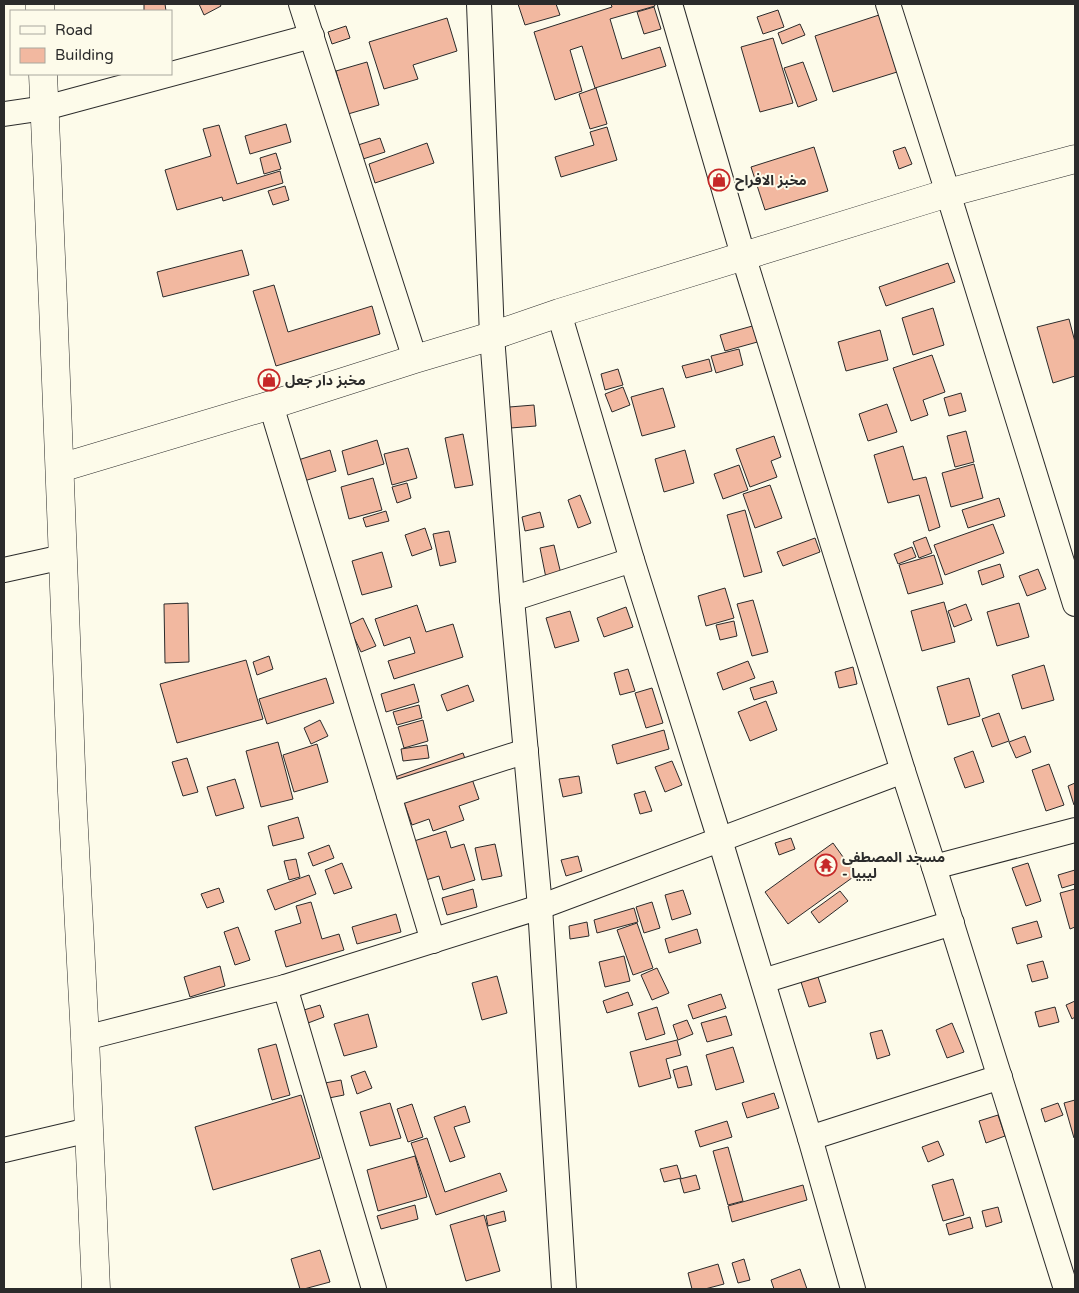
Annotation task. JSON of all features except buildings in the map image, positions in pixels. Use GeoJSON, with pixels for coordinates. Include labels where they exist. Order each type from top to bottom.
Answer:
{"type":"FeatureCollection","features":[{"type":"Feature","properties":{"kind":"main road"},"geometry":{"type":"LineString","coordinates":[[43,75],[72,792],[96,1289]]}},
{"type":"Feature","properties":{"kind":"main road"},"geometry":{"type":"LineString","coordinates":[[60,468],[271,405],[742,255],[948,192],[1075,159]]}},
{"type":"Feature","properties":{"kind":"street"},"geometry":{"type":"LineString","coordinates":[[301,4],[415,359]]}},
{"type":"Feature","properties":{"kind":"street"},"geometry":{"type":"LineString","coordinates":[[479,4],[492,336],[512,599],[540,907],[564,1289]]}},
{"type":"Feature","properties":{"kind":"street"},"geometry":{"type":"LineString","coordinates":[[670,4],[742,255],[1066,1289]]}},
{"type":"Feature","properties":{"kind":"street"},"geometry":{"type":"LineString","coordinates":[[888,4],[1075,604]]}},
{"type":"Feature","properties":{"kind":"street"},"geometry":{"type":"LineString","coordinates":[[172,74],[312,36]]}},
{"type":"Feature","properties":{"kind":"street"},"geometry":{"type":"LineString","coordinates":[[4,114],[45,108],[167,75]]}},
{"type":"Feature","properties":{"kind":"street"},"geometry":{"type":"LineString","coordinates":[[559,313],[632,560],[763,981],[854,1289]]}},
{"type":"Feature","properties":{"kind":"street"},"geometry":{"type":"LineString","coordinates":[[271,405],[433,941]]}},
{"type":"Feature","properties":{"kind":"street"},"geometry":{"type":"LineString","coordinates":[[4,570],[63,557]]}},
{"type":"Feature","properties":{"kind":"street"},"geometry":{"type":"LineString","coordinates":[[512,599],[632,560]]}},
{"type":"Feature","properties":{"kind":"street"},"geometry":{"type":"LineString","coordinates":[[389,795],[526,751]]}},
{"type":"Feature","properties":{"kind":"street"},"geometry":{"type":"LineString","coordinates":[[85,1038],[285,987],[540,907],[903,771]]}},
{"type":"Feature","properties":{"kind":"street"},"geometry":{"type":"LineString","coordinates":[[934,867],[1075,830]]}},
{"type":"Feature","properties":{"kind":"street"},"geometry":{"type":"LineString","coordinates":[[763,981],[952,924]]}},
{"type":"Feature","properties":{"kind":"street"},"geometry":{"type":"LineString","coordinates":[[285,987],[374,1289]]}},
{"type":"Feature","properties":{"kind":"street"},"geometry":{"type":"LineString","coordinates":[[810,1138],[1000,1077]]}},
{"type":"Feature","properties":{"kind":"street"},"geometry":{"type":"LineString","coordinates":[[4,1150],[88,1130]]}},
{"type":"Feature","properties":{"kind":"place","name":"مخبز الافراح"},"geometry":{"type":"Point","coordinates":[719,180]}},
{"type":"Feature","properties":{"kind":"place","name":"مخبز دار جعل"},"geometry":{"type":"Point","coordinates":[269,380]}},
{"type":"Feature","properties":{"kind":"place","name":"مسجد المصطفى - ليبيا"},"geometry":{"type":"Point","coordinates":[826,865]}}]}
